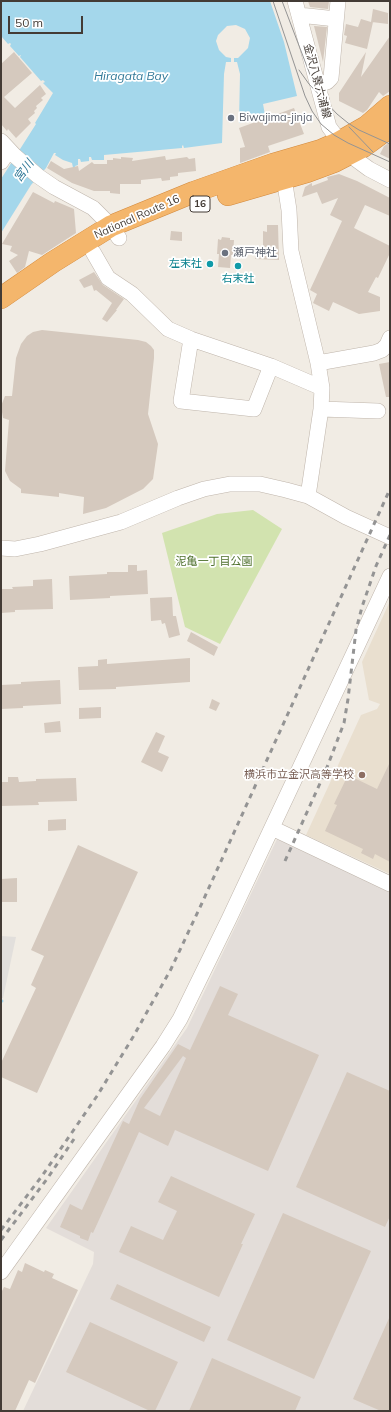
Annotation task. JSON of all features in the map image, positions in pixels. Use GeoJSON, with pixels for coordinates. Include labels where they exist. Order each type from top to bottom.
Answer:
{"type":"FeatureCollection","features":[{"type":"Feature","properties":{"kind":"highway","name":"National Route 16"},"geometry":{"type":"LineString","coordinates":[[1,298],[53,262],[194,192],[273,164],[321,150],[345,148],[390,106]]}},
{"type":"Feature","properties":{"kind":"highway","name":"National Route 16"},"geometry":{"type":"LineString","coordinates":[[1,312],[57,273],[94,252],[115,232],[245,189],[307,172],[345,148],[390,127]]}},
{"type":"Feature","properties":{"kind":"street"},"geometry":{"type":"LineString","coordinates":[[318,85],[327,82],[332,78],[338,1]]}},
{"type":"Feature","properties":{"kind":"street"},"geometry":{"type":"LineString","coordinates":[[297,8],[336,19]]}},
{"type":"Feature","properties":{"kind":"street","name":"金沢八景六浦線"},"geometry":{"type":"LineString","coordinates":[[297,8],[329,127],[345,148],[369,169],[390,180]]}},
{"type":"Feature","properties":{"kind":"street"},"geometry":{"type":"LineString","coordinates":[[6,152],[54,187],[94,208],[115,232]]}},
{"type":"Feature","properties":{"kind":"street"},"geometry":{"type":"LineString","coordinates":[[284,178],[289,210],[292,251],[318,363],[322,388],[321,409],[308,496]]}},
{"type":"Feature","properties":{"kind":"street"},"geometry":{"type":"LineString","coordinates":[[94,252],[108,278],[132,294],[168,329],[191,339],[271,366],[322,388]]}},
{"type":"Feature","properties":{"kind":"street"},"geometry":{"type":"LineString","coordinates":[[318,363],[374,353],[382,350],[387,345],[390,338]]}},
{"type":"Feature","properties":{"kind":"street"},"geometry":{"type":"LineString","coordinates":[[191,339],[181,400],[254,409],[271,366]]}},
{"type":"Feature","properties":{"kind":"street"},"geometry":{"type":"LineString","coordinates":[[321,409],[378,411]]}},
{"type":"Feature","properties":{"kind":"street"},"geometry":{"type":"LineString","coordinates":[[1,548],[15,549],[40,544],[121,522],[178,498],[230,484],[260,484],[308,496],[346,517],[390,537]]}},
{"type":"Feature","properties":{"kind":"street"},"geometry":{"type":"LineString","coordinates":[[1,1272],[180,1019],[193,995],[390,576]]}},
{"type":"Feature","properties":{"kind":"street"},"geometry":{"type":"LineString","coordinates":[[272,828],[390,884]]}},
{"type":"Feature","properties":{"kind":"shaded area","name":"横浜市立金沢高等学校"},"geometry":{"type":"Polygon","coordinates":[[[390,601],[390,874],[306,835],[361,715],[377,709],[380,704],[369,700],[362,662],[390,601]]]}},
{"type":"Feature","properties":{"kind":"shaded area"},"geometry":{"type":"Polygon","coordinates":[[[278,837],[390,889],[390,1411],[23,1411],[93,1264],[94,1252],[46,1228],[187,1028],[278,837]]]}},
{"type":"Feature","properties":{"kind":"shaded area"},"geometry":{"type":"Polygon","coordinates":[[[1,936],[16,937],[3,998],[1,998],[1,936]]]}},
{"type":"Feature","properties":{"kind":"green space","name":"泥亀一丁目公園"},"geometry":{"type":"Polygon","coordinates":[[[253,510],[282,529],[220,644],[185,627],[162,533],[217,514],[253,510]]]}},
{"type":"Feature","properties":{"kind":"water","name":"Hiragata Bay"},"geometry":{"type":"Polygon","coordinates":[[[1,1],[270,1],[284,42],[297,96],[263,104],[265,115],[239,123],[240,74],[237,62],[234,62],[234,58],[238,58],[248,48],[250,38],[245,29],[236,25],[227,26],[218,35],[216,41],[219,50],[226,57],[231,58],[231,62],[226,62],[224,74],[222,143],[184,148],[183,145],[182,148],[104,155],[104,160],[92,160],[91,157],[89,157],[89,161],[81,162],[80,159],[78,159],[78,165],[75,166],[76,172],[74,172],[72,163],[63,160],[55,155],[56,153],[54,153],[46,168],[31,185],[1,233],[1,179],[36,124],[35,123],[53,93],[43,83],[45,82],[43,80],[41,81],[20,57],[21,55],[19,56],[10,46],[11,44],[8,44],[1,36],[1,1]]]}},
{"type":"Feature","properties":{"kind":"building"},"geometry":{"type":"Polygon","coordinates":[[[308,1],[329,1],[328,9],[310,7],[308,1]]]}},
{"type":"Feature","properties":{"kind":"building"},"geometry":{"type":"Polygon","coordinates":[[[373,9],[388,13],[388,24],[373,22],[367,49],[345,43],[347,36],[344,35],[346,24],[358,27],[361,19],[371,22],[373,9]]]}},
{"type":"Feature","properties":{"kind":"building"},"geometry":{"type":"Polygon","coordinates":[[[314,26],[327,27],[323,62],[314,26]]]}},
{"type":"Feature","properties":{"kind":"building"},"geometry":{"type":"Polygon","coordinates":[[[390,36],[390,91],[383,96],[379,92],[367,110],[363,113],[339,101],[339,93],[366,52],[361,77],[390,36]]]}},
{"type":"Feature","properties":{"kind":"building"},"geometry":{"type":"Polygon","coordinates":[[[14,52],[32,73],[4,97],[15,108],[40,85],[46,94],[41,98],[43,100],[36,106],[37,108],[34,111],[35,113],[28,119],[31,123],[16,138],[1,124],[1,64],[14,52]]]}},
{"type":"Feature","properties":{"kind":"building"},"geometry":{"type":"Polygon","coordinates":[[[294,108],[304,134],[268,146],[270,152],[240,163],[240,148],[245,147],[239,128],[294,108]]]}},
{"type":"Feature","properties":{"kind":"building"},"geometry":{"type":"Polygon","coordinates":[[[390,142],[390,159],[380,154],[384,146],[390,142]]]}},
{"type":"Feature","properties":{"kind":"building"},"geometry":{"type":"Polygon","coordinates":[[[165,156],[166,160],[187,157],[189,159],[195,158],[196,171],[178,173],[178,176],[170,177],[170,180],[162,181],[161,178],[141,180],[141,184],[120,184],[120,194],[110,193],[110,191],[94,191],[72,183],[47,168],[51,161],[64,169],[78,166],[79,171],[92,162],[94,164],[107,164],[107,160],[113,160],[113,158],[133,158],[132,161],[165,156]]]}},
{"type":"Feature","properties":{"kind":"building"},"geometry":{"type":"Polygon","coordinates":[[[339,174],[357,181],[390,198],[390,216],[365,205],[354,228],[390,246],[390,253],[378,278],[376,277],[368,292],[380,297],[380,311],[359,314],[333,302],[329,311],[313,303],[317,294],[310,290],[342,221],[330,215],[338,198],[322,204],[317,192],[302,197],[305,187],[312,183],[312,186],[328,180],[327,177],[339,174]]]}},
{"type":"Feature","properties":{"kind":"building"},"geometry":{"type":"Polygon","coordinates":[[[33,192],[54,203],[55,201],[74,209],[76,233],[42,255],[29,251],[25,267],[17,273],[9,261],[18,255],[10,251],[12,246],[2,244],[33,192]]]}},
{"type":"Feature","properties":{"kind":"building"},"geometry":{"type":"Polygon","coordinates":[[[267,225],[278,225],[279,260],[255,259],[256,247],[263,248],[263,231],[267,232],[267,225]]]}},
{"type":"Feature","properties":{"kind":"building"},"geometry":{"type":"Polygon","coordinates":[[[171,231],[182,232],[182,241],[170,240],[171,231]]]}},
{"type":"Feature","properties":{"kind":"building"},"geometry":{"type":"Polygon","coordinates":[[[222,237],[234,240],[230,268],[218,267],[218,239],[221,240],[222,237]]]}},
{"type":"Feature","properties":{"kind":"building"},"geometry":{"type":"Polygon","coordinates":[[[94,272],[103,285],[124,299],[107,322],[102,319],[112,303],[96,290],[94,291],[92,285],[84,288],[79,280],[94,272]]]}},
{"type":"Feature","properties":{"kind":"building"},"geometry":{"type":"Polygon","coordinates":[[[42,330],[138,340],[146,342],[154,350],[148,414],[158,444],[153,479],[143,489],[106,508],[83,514],[84,497],[59,493],[59,497],[21,493],[21,489],[10,481],[5,471],[9,420],[3,418],[1,406],[5,396],[12,396],[16,358],[21,344],[27,336],[33,332],[42,330]]]}},
{"type":"Feature","properties":{"kind":"building"},"geometry":{"type":"Polygon","coordinates":[[[390,362],[390,397],[386,397],[379,364],[390,362]]]}},
{"type":"Feature","properties":{"kind":"building"},"geometry":{"type":"Polygon","coordinates":[[[128,565],[137,565],[137,571],[147,570],[148,594],[70,600],[69,576],[107,574],[107,572],[128,572],[128,565]]]}},
{"type":"Feature","properties":{"kind":"building"},"geometry":{"type":"Polygon","coordinates":[[[52,579],[53,609],[15,610],[15,612],[1,613],[1,589],[33,586],[33,580],[52,579]]]}},
{"type":"Feature","properties":{"kind":"building"},"geometry":{"type":"Polygon","coordinates":[[[172,597],[173,616],[176,616],[180,635],[169,638],[165,623],[162,624],[161,620],[151,621],[150,598],[172,597]]]}},
{"type":"Feature","properties":{"kind":"building"},"geometry":{"type":"Polygon","coordinates":[[[191,632],[218,647],[214,656],[187,641],[191,632]]]}},
{"type":"Feature","properties":{"kind":"building"},"geometry":{"type":"Polygon","coordinates":[[[190,658],[190,682],[116,687],[116,689],[79,690],[78,667],[98,666],[98,660],[107,659],[107,664],[190,658]]]}},
{"type":"Feature","properties":{"kind":"building"},"geometry":{"type":"Polygon","coordinates":[[[60,680],[61,704],[1,709],[1,685],[21,684],[21,682],[60,680]]]}},
{"type":"Feature","properties":{"kind":"building"},"geometry":{"type":"Polygon","coordinates":[[[212,699],[220,703],[216,711],[209,708],[212,699]]]}},
{"type":"Feature","properties":{"kind":"building"},"geometry":{"type":"Polygon","coordinates":[[[101,707],[101,718],[79,719],[79,708],[101,707]]]}},
{"type":"Feature","properties":{"kind":"building"},"geometry":{"type":"Polygon","coordinates":[[[60,721],[61,732],[45,733],[44,723],[60,721]]]}},
{"type":"Feature","properties":{"kind":"building"},"geometry":{"type":"Polygon","coordinates":[[[156,732],[165,736],[158,752],[169,757],[162,772],[141,762],[156,732]]]}},
{"type":"Feature","properties":{"kind":"building"},"geometry":{"type":"Polygon","coordinates":[[[390,762],[390,862],[375,854],[373,859],[361,853],[363,849],[325,831],[337,805],[334,804],[348,775],[377,789],[390,762]]]}},
{"type":"Feature","properties":{"kind":"building"},"geometry":{"type":"Polygon","coordinates":[[[8,777],[18,777],[19,782],[36,781],[36,779],[76,778],[77,801],[38,802],[39,805],[1,806],[1,782],[8,782],[8,777]]]}},
{"type":"Feature","properties":{"kind":"building"},"geometry":{"type":"Polygon","coordinates":[[[66,819],[66,830],[48,831],[48,820],[66,819]]]}},
{"type":"Feature","properties":{"kind":"building"},"geometry":{"type":"Polygon","coordinates":[[[78,845],[138,872],[37,1093],[1,1077],[1,1063],[36,988],[31,985],[44,956],[31,950],[78,845]]]}},
{"type":"Feature","properties":{"kind":"building"},"geometry":{"type":"Polygon","coordinates":[[[17,878],[17,902],[1,902],[1,879],[17,878]]]}},
{"type":"Feature","properties":{"kind":"building"},"geometry":{"type":"Polygon","coordinates":[[[220,986],[238,994],[228,1015],[319,1055],[268,1171],[175,1130],[168,1146],[139,1132],[88,1241],[60,1227],[70,1204],[82,1210],[123,1121],[129,1124],[140,1099],[178,1044],[190,1050],[220,986]],[[183,1056],[144,1108],[160,1116],[186,1058],[183,1056]]]}},
{"type":"Feature","properties":{"kind":"building"},"geometry":{"type":"Polygon","coordinates":[[[347,1072],[390,1091],[390,1216],[385,1227],[296,1187],[347,1072]]]}},
{"type":"Feature","properties":{"kind":"building"},"geometry":{"type":"Polygon","coordinates":[[[171,1176],[255,1214],[219,1297],[119,1252],[131,1226],[163,1240],[177,1211],[158,1202],[171,1176]]]}},
{"type":"Feature","properties":{"kind":"building"},"geometry":{"type":"Polygon","coordinates":[[[283,1213],[371,1251],[314,1379],[227,1340],[283,1213]]]}},
{"type":"Feature","properties":{"kind":"building"},"geometry":{"type":"Polygon","coordinates":[[[25,1263],[44,1272],[45,1270],[54,1274],[52,1278],[78,1290],[35,1383],[29,1380],[15,1411],[1,1411],[1,1293],[4,1287],[10,1289],[18,1270],[22,1272],[25,1263]]]}},
{"type":"Feature","properties":{"kind":"building"},"geometry":{"type":"Polygon","coordinates":[[[117,1284],[211,1327],[204,1342],[110,1299],[117,1284]]]}},
{"type":"Feature","properties":{"kind":"building"},"geometry":{"type":"Polygon","coordinates":[[[390,1316],[390,1411],[381,1411],[353,1399],[390,1316]]]}},
{"type":"Feature","properties":{"kind":"building"},"geometry":{"type":"Polygon","coordinates":[[[90,1322],[178,1362],[155,1411],[150,1411],[66,1372],[90,1322]]]}},
{"type":"Feature","properties":{"kind":"building"},"geometry":{"type":"Polygon","coordinates":[[[212,1358],[301,1397],[295,1411],[189,1411],[212,1358]]]}},
{"type":"Feature","properties":{"kind":"tram line"},"geometry":{"type":"LineString","coordinates":[[273,1],[305,96],[312,111],[321,124],[334,135],[348,143],[390,162]]}},
{"type":"Feature","properties":{"kind":"tram line"},"geometry":{"type":"LineString","coordinates":[[282,1],[314,85]]}},
{"type":"Feature","properties":{"kind":"tram line"},"geometry":{"type":"LineString","coordinates":[[299,70],[309,84],[337,114],[348,123],[359,130],[390,144]]}},
{"type":"Feature","properties":{"kind":"tram line"},"geometry":{"type":"LineString","coordinates":[[349,127],[373,152]]}},
{"type":"Feature","properties":{"kind":"railway"},"geometry":{"type":"LineString","coordinates":[[1,1230],[42,1176],[97,1096],[133,1037],[171,969],[390,489]]}},
{"type":"Feature","properties":{"kind":"railway"},"geometry":{"type":"LineString","coordinates":[[285,861],[326,770],[344,723],[356,630],[376,566],[390,535]]}},
{"type":"Feature","properties":{"kind":"railway"},"geometry":{"type":"LineString","coordinates":[[1,1240],[47,1179],[74,1139]]}},
{"type":"Feature","properties":{"kind":"place","name":"Biwajima-jinja"},"geometry":{"type":"Point","coordinates":[231,118]}},
{"type":"Feature","properties":{"kind":"place","name":"瀬戸神社"},"geometry":{"type":"Point","coordinates":[225,253]}},
{"type":"Feature","properties":{"kind":"place","name":"左末社"},"geometry":{"type":"Point","coordinates":[210,264]}},
{"type":"Feature","properties":{"kind":"place","name":"右末社"},"geometry":{"type":"Point","coordinates":[238,266]}},
{"type":"Feature","properties":{"kind":"place","name":"横浜市立金沢高等学校"},"geometry":{"type":"Point","coordinates":[362,775]}},
{"type":"Feature","properties":{"kind":"water label","name":"宮川"},"geometry":{"type":"Point","coordinates":[24,171]}}]}
